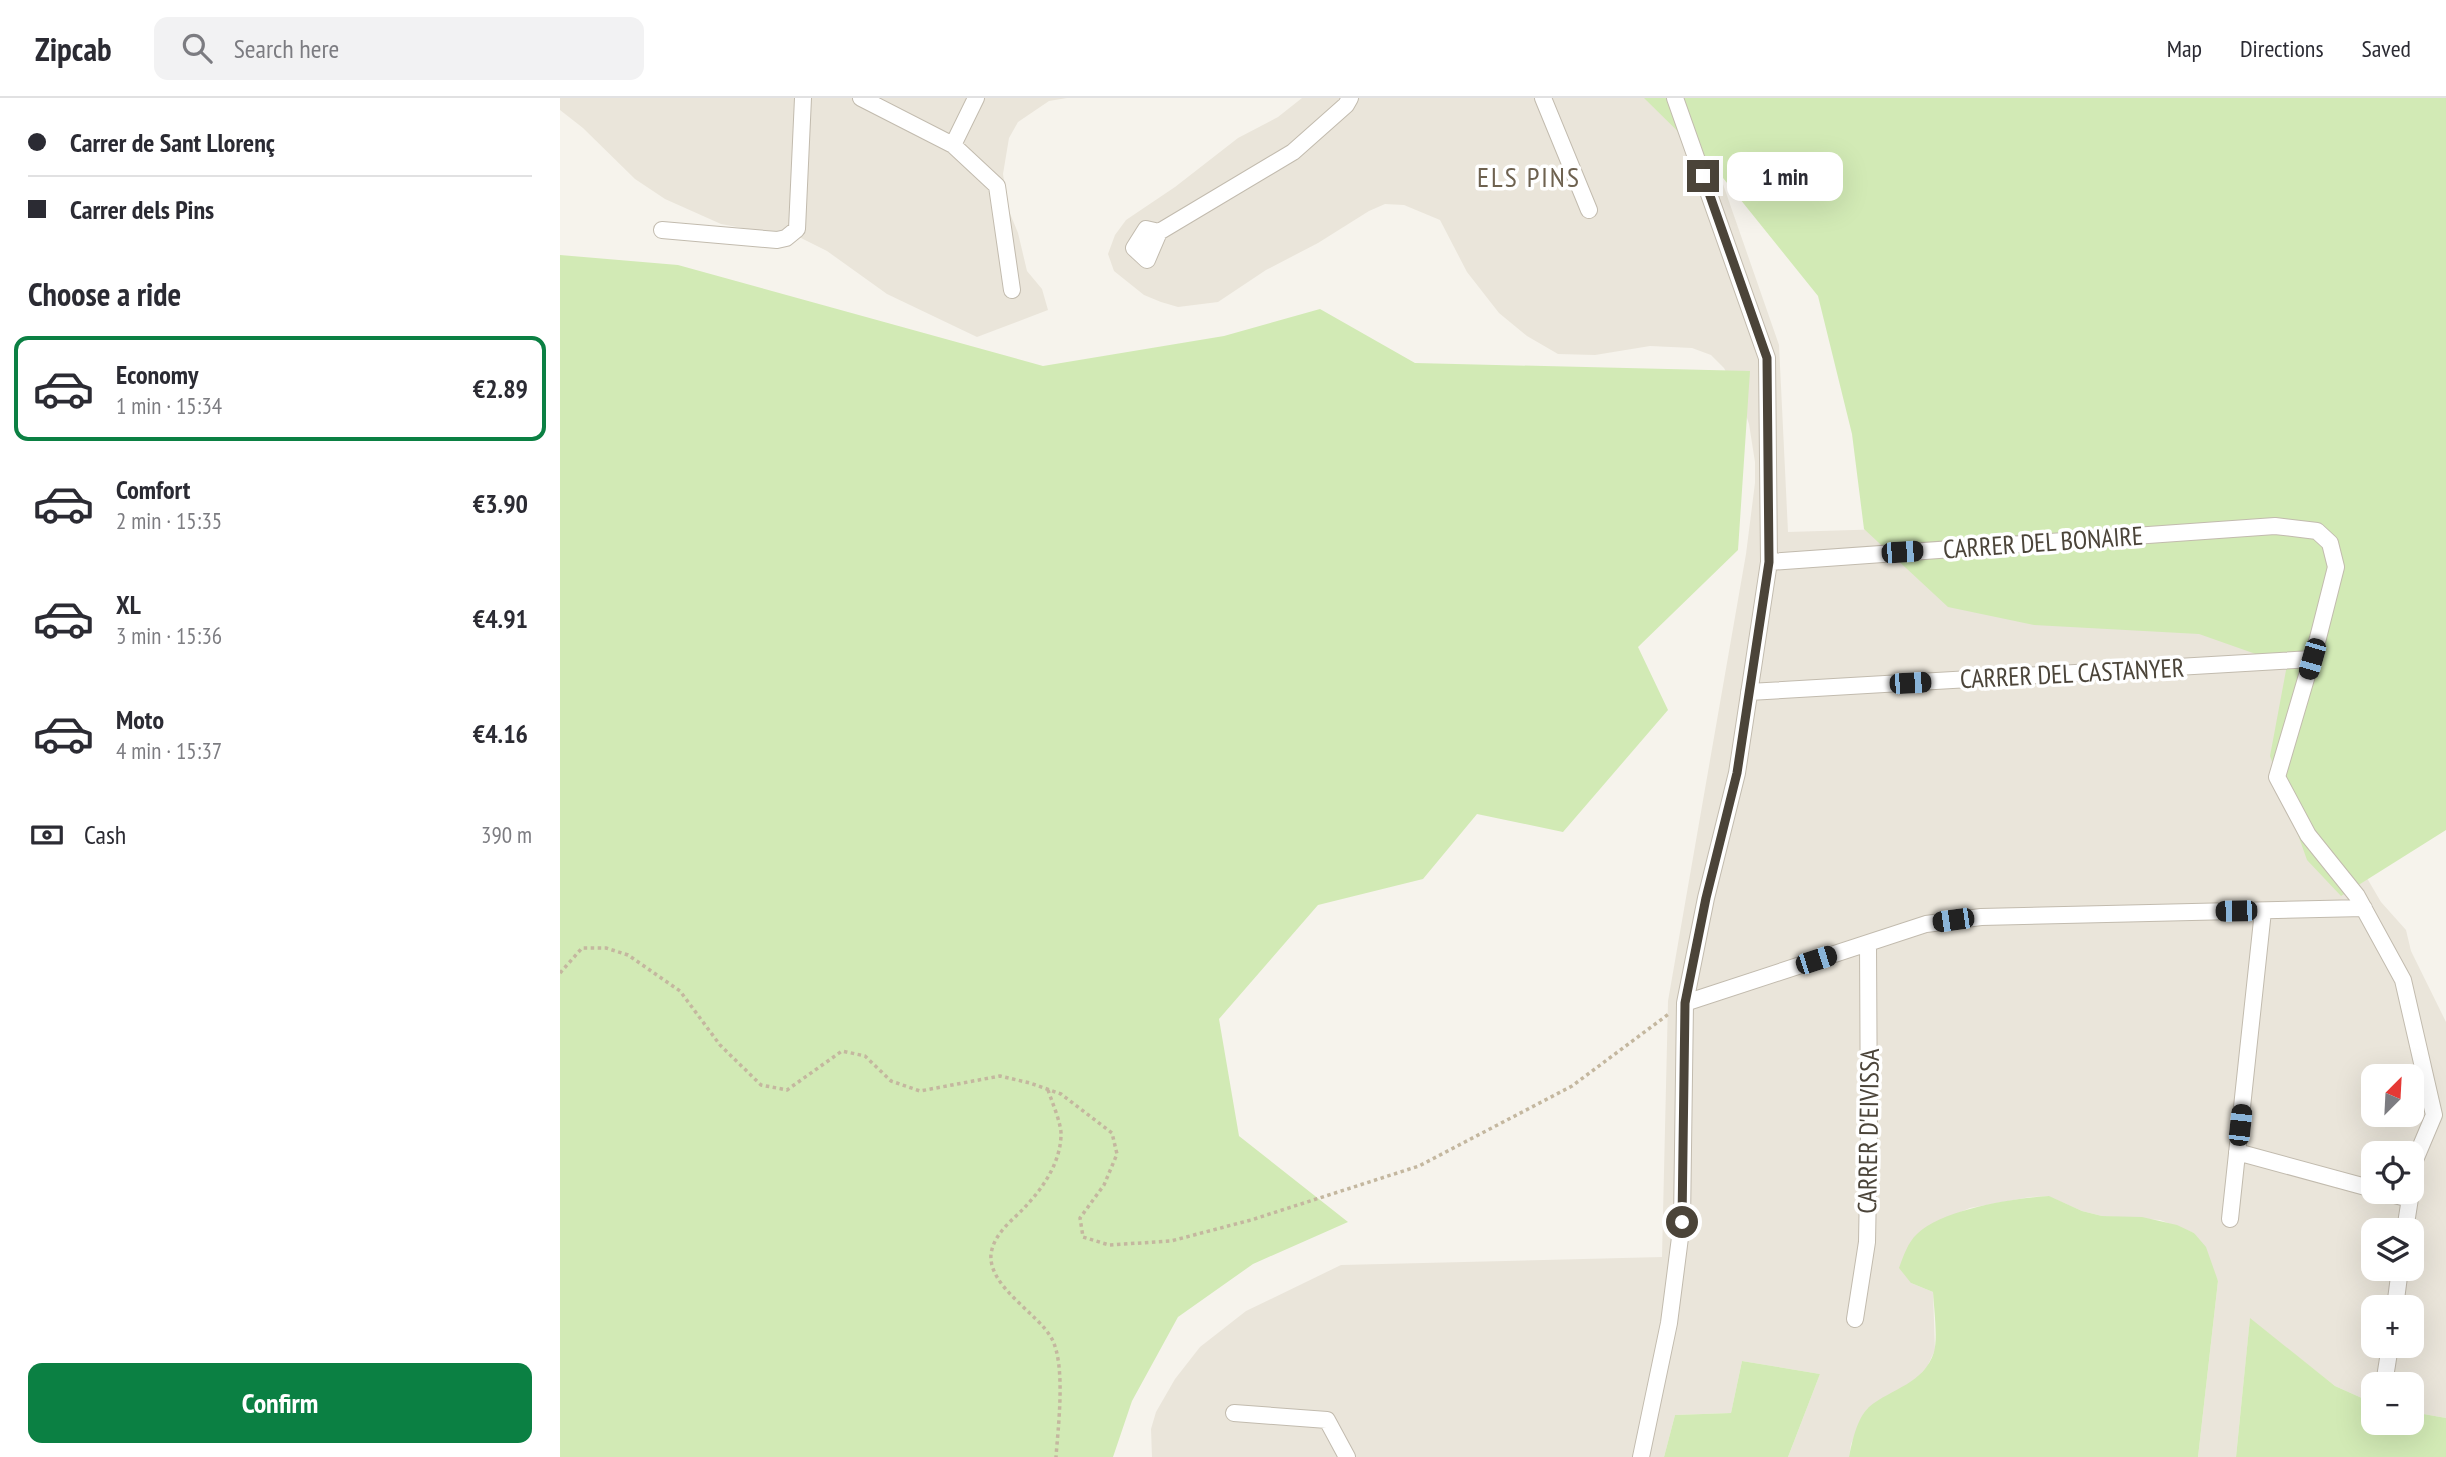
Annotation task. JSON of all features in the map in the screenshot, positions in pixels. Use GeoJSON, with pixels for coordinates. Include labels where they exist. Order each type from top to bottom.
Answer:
{"type":"FeatureCollection","features":[{"type":"Feature","properties":{"kind":"street"},"geometry":{"type":"LineString","coordinates":[[662,230],[777,240],[786,238],[797,229],[803,98]]}},
{"type":"Feature","properties":{"kind":"street"},"geometry":{"type":"LineString","coordinates":[[861,98],[953,145],[997,186],[1012,290]]}},
{"type":"Feature","properties":{"kind":"street"},"geometry":{"type":"LineString","coordinates":[[953,145],[976,98]]}},
{"type":"Feature","properties":{"kind":"street"},"geometry":{"type":"LineString","coordinates":[[1159,232],[1293,152],[1346,106],[1350,98]]}},
{"type":"Feature","properties":{"kind":"street"},"geometry":{"type":"LineString","coordinates":[[1543,98],[1589,210]]}},
{"type":"Feature","properties":{"kind":"street"},"geometry":{"type":"LineString","coordinates":[[1641,1457],[1669,1323],[1682,1222],[1685,1003],[1706,898],[1737,773],[1769,562],[1767,358],[1675,98]]}},
{"type":"Feature","properties":{"kind":"street","name":"CARRER DEL BONAIRE"},"geometry":{"type":"LineString","coordinates":[[1769,562],[2275,526],[2318,531],[2330,543],[2336,568],[2312,659]]}},
{"type":"Feature","properties":{"kind":"street"},"geometry":{"type":"LineString","coordinates":[[2312,659],[2277,777],[2308,835],[2357,896],[2403,980],[2440,1117],[2424,1145]]}},
{"type":"Feature","properties":{"kind":"street","name":"CARRER DEL CASTANYER"},"geometry":{"type":"LineString","coordinates":[[1749,692],[2312,659]]}},
{"type":"Feature","properties":{"kind":"street"},"geometry":{"type":"LineString","coordinates":[[1685,1003],[1926,924],[1981,917],[2364,908]]}},
{"type":"Feature","properties":{"kind":"street"},"geometry":{"type":"LineString","coordinates":[[2230,1219],[2263,911]]}},
{"type":"Feature","properties":{"kind":"street","name":"CARRER D'EIVISSA"},"geometry":{"type":"LineString","coordinates":[[1855,1319],[1867,1242],[1868,943]]}},
{"type":"Feature","properties":{"kind":"street"},"geometry":{"type":"LineString","coordinates":[[2237,1152],[2361,1186]]}},
{"type":"Feature","properties":{"kind":"street"},"geometry":{"type":"LineString","coordinates":[[1234,1413],[1328,1420],[1347,1457]]}},
{"type":"Feature","properties":{"kind":"path"},"geometry":{"type":"LineString","coordinates":[[560,973],[582,948],[606,948],[628,955],[680,991],[720,1045],[761,1085],[787,1090],[842,1051],[865,1056],[891,1081],[920,1091],[1000,1076],[1061,1094],[1112,1133],[1117,1154],[1104,1185],[1080,1218],[1083,1237],[1109,1245],[1171,1241],[1251,1220],[1419,1166],[1572,1086],[1685,1003]]}},
{"type":"Feature","properties":{"kind":"path"},"geometry":{"type":"LineString","coordinates":[[1048,1090],[1062,1135],[1051,1174],[1001,1230],[991,1254],[997,1279],[1052,1339],[1057,1363],[1060,1408],[1056,1457]]}},
{"type":"Feature","properties":{"kind":"shaded area"},"geometry":{"type":"Polygon","coordinates":[[[560,98],[1067,98],[1049,101],[1018,122],[1009,138],[1003,174],[1009,211],[1018,233],[1027,271],[1042,289],[1048,310],[977,337],[887,294],[827,251],[795,235],[721,224],[665,199],[635,179],[583,128],[560,110],[560,98]]]}},
{"type":"Feature","properties":{"kind":"shaded area"},"geometry":{"type":"Polygon","coordinates":[[[1302,98],[1693,98],[1779,345],[1788,532],[2287,517],[2293,752],[2381,902],[2406,930],[2411,951],[2446,1022],[2446,1418],[2424,1414],[2424,1372],[2361,1372],[2361,1398],[2335,1386],[2250,1319],[2236,1457],[2198,1457],[2218,1281],[2194,1233],[2160,1220],[2102,1216],[2082,1211],[2048,1196],[1970,1208],[1934,1223],[1911,1283],[1933,1292],[1935,1350],[1927,1367],[1915,1380],[1867,1409],[1851,1444],[1849,1457],[1788,1457],[1820,1374],[1742,1361],[1731,1413],[1675,1415],[1664,1457],[1152,1457],[1151,1429],[1156,1412],[1175,1379],[1200,1347],[1246,1311],[1341,1265],[1662,1257],[1668,1001],[1746,554],[1755,483],[1755,462],[1743,406],[1724,368],[1711,355],[1692,348],[1650,346],[1595,355],[1558,354],[1527,336],[1499,313],[1467,272],[1440,220],[1404,205],[1385,204],[1369,211],[1318,243],[1266,270],[1218,302],[1178,307],[1144,295],[1114,271],[1108,254],[1115,235],[1126,220],[1175,187],[1238,138],[1278,117],[1302,98]]]}},
{"type":"Feature","properties":{"kind":"green space"},"geometry":{"type":"Polygon","coordinates":[[[1644,98],[2446,98],[2446,830],[2341,896],[2307,860],[2270,756],[2287,665],[2199,634],[2034,625],[1948,607],[1864,529],[1852,434],[1818,296],[1715,168],[1644,98]]]}},
{"type":"Feature","properties":{"kind":"green space"},"geometry":{"type":"Polygon","coordinates":[[[560,255],[678,265],[1043,366],[1224,336],[1320,309],[1415,363],[1750,371],[1738,550],[1638,647],[1668,710],[1563,832],[1477,814],[1423,879],[1318,905],[1219,1019],[1239,1136],[1348,1222],[1253,1264],[1178,1317],[1132,1401],[1113,1457],[560,1457],[560,255]]]}},
{"type":"Feature","properties":{"kind":"green space"},"geometry":{"type":"Polygon","coordinates":[[[2049,1196],[2082,1211],[2102,1216],[2142,1217],[2177,1225],[2194,1233],[2206,1247],[2218,1281],[2198,1457],[1849,1457],[1861,1417],[1869,1407],[1915,1378],[1929,1363],[1934,1352],[1936,1331],[1933,1292],[1911,1283],[1899,1268],[1914,1237],[1929,1225],[1980,1206],[2049,1196]]]}},
{"type":"Feature","properties":{"kind":"green space"},"geometry":{"type":"Polygon","coordinates":[[[2250,1318],[2335,1386],[2361,1398],[2361,1435],[2424,1435],[2424,1414],[2446,1418],[2446,1457],[2236,1457],[2250,1318]]]}},
{"type":"Feature","properties":{"kind":"green space"},"geometry":{"type":"Polygon","coordinates":[[[1742,1361],[1820,1374],[1788,1457],[1664,1457],[1675,1415],[1731,1413],[1742,1361]]]}},
{"type":"Feature","properties":{"kind":"district","name":"ELS PINS"},"geometry":{"type":"Point","coordinates":[1529,176]}},
{"type":"Feature","properties":{"kind":"route"},"geometry":{"type":"LineString","coordinates":[[1682,1222],[1685,1003],[1706,898],[1737,773],[1769,562],[1767,358],[1703,176]]}}]}
